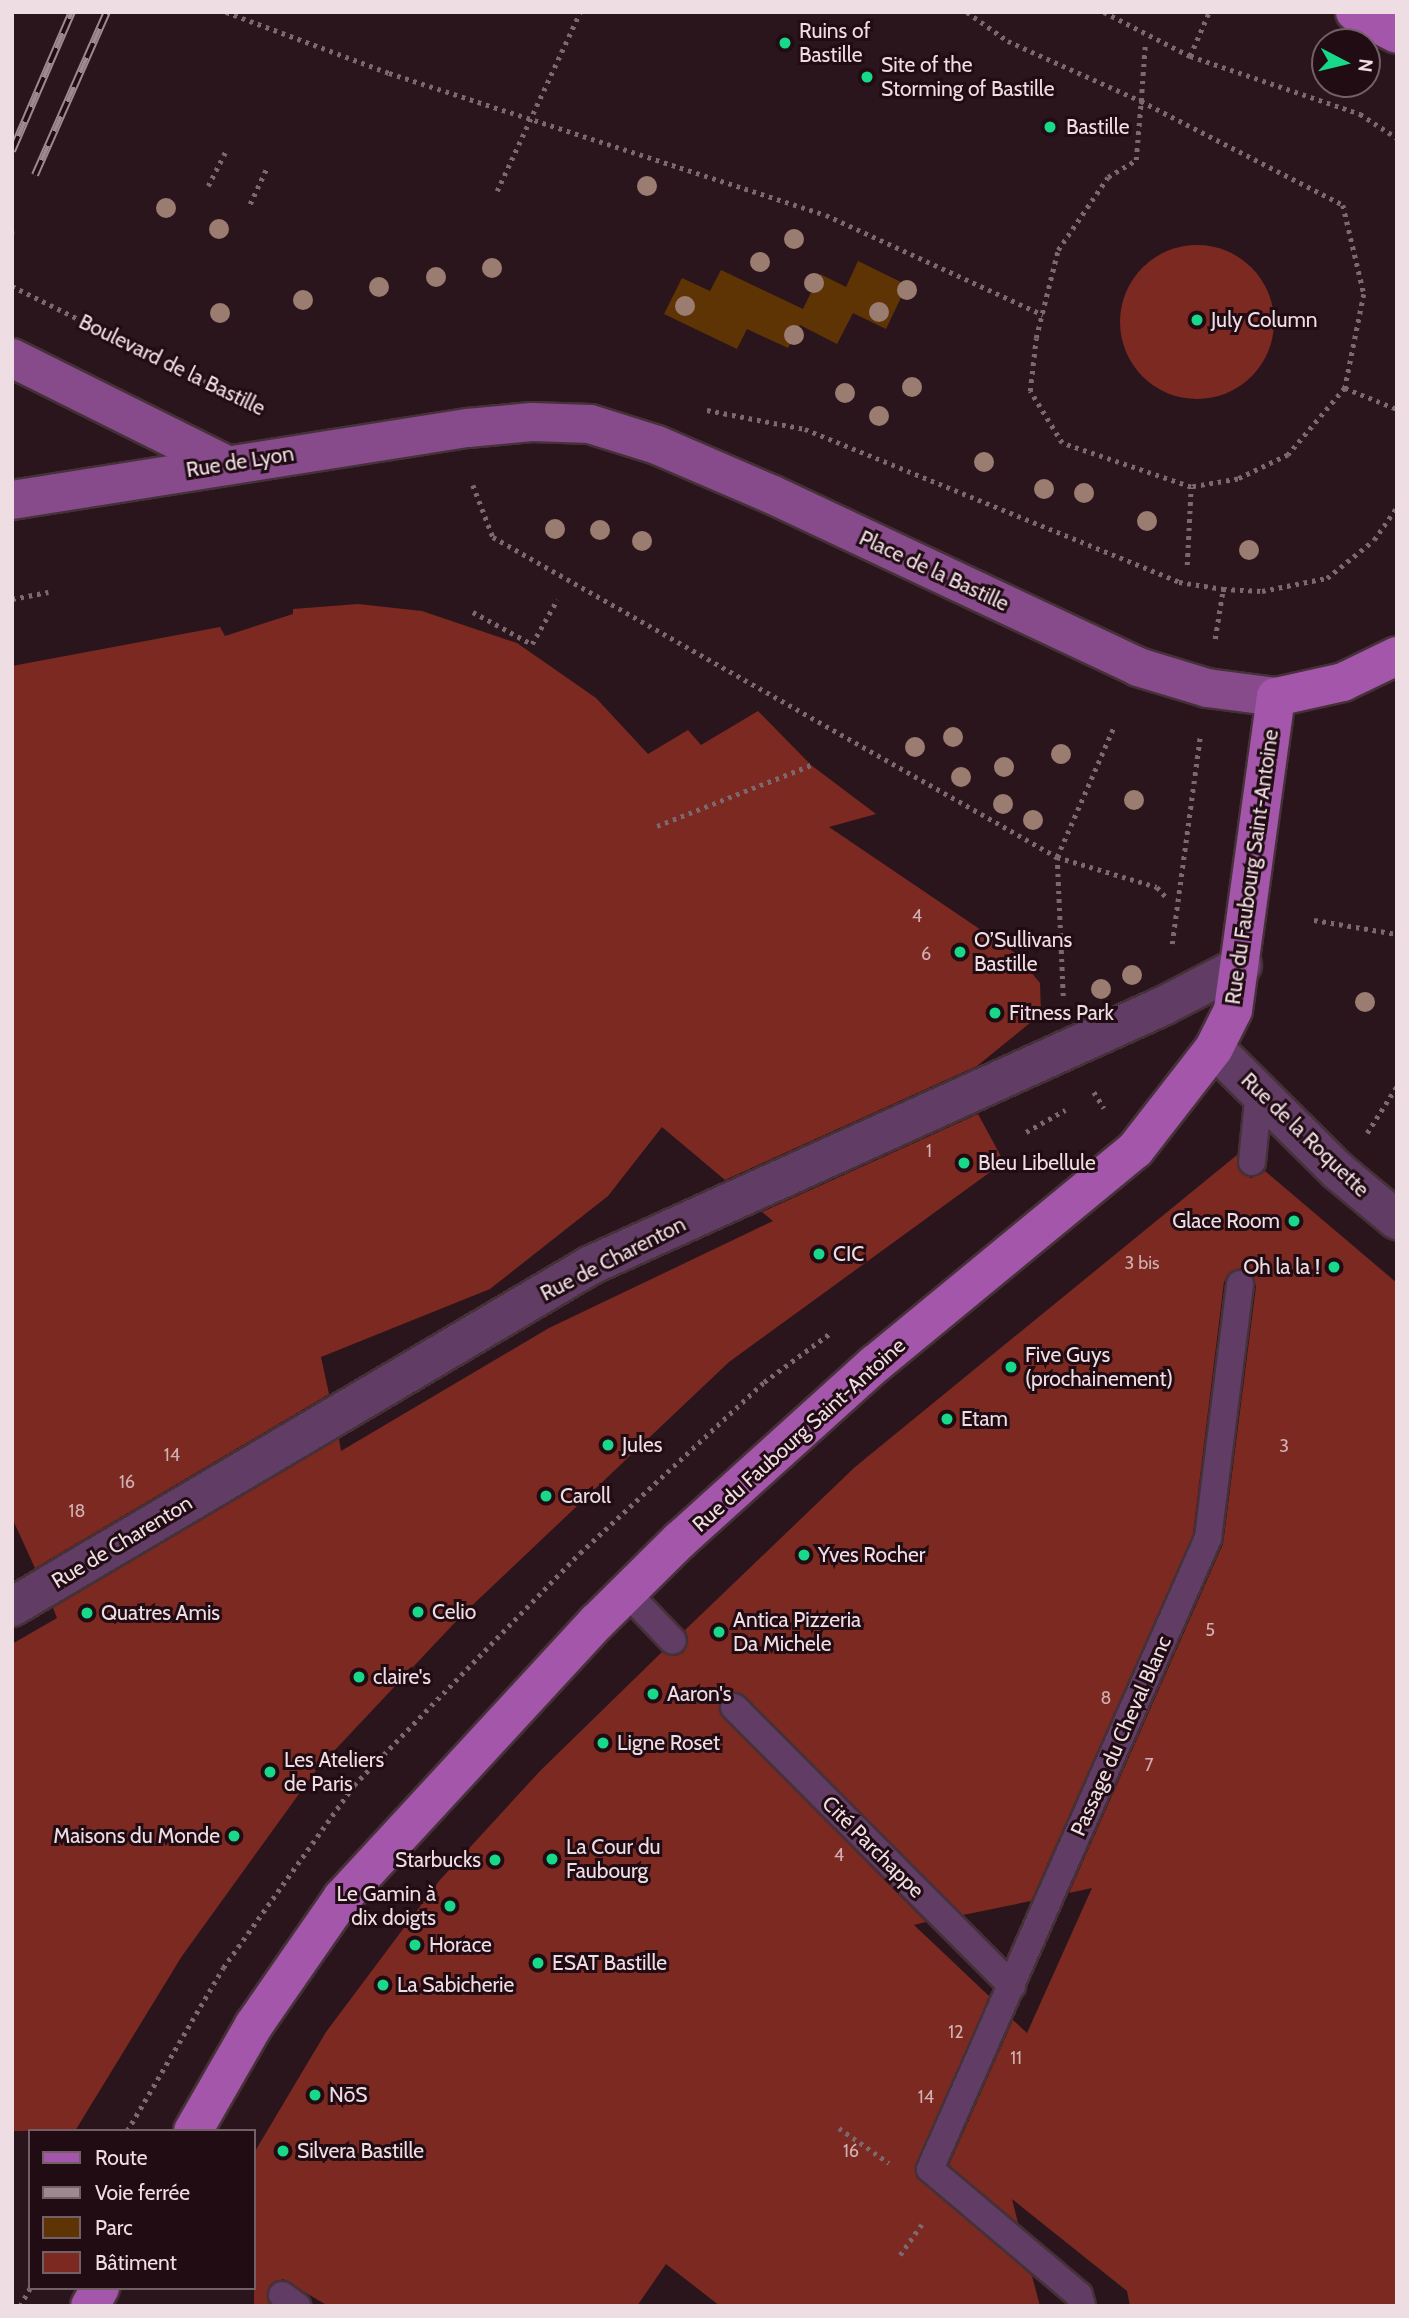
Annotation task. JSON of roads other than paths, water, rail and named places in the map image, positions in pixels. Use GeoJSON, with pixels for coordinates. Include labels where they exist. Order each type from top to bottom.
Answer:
{"type":"FeatureCollection","features":[{"type":"Feature","properties":{"kind":"main road"},"geometry":{"type":"LineString","coordinates":[[1355,12],[1397,34]]}},
{"type":"Feature","properties":{"kind":"main road"},"geometry":{"type":"LineString","coordinates":[[12,358],[223,463]]}},
{"type":"Feature","properties":{"kind":"main road","name":"Place de la Bastille"},"geometry":{"type":"LineString","coordinates":[[468,428],[532,422],[590,424],[657,445],[1138,667],[1207,688],[1276,697],[1343,682],[1397,656]]}},
{"type":"Feature","properties":{"kind":"main road","name":"Rue de Lyon"},"geometry":{"type":"LineString","coordinates":[[12,500],[223,463],[468,428]]}},
{"type":"Feature","properties":{"kind":"main road","name":"Rue du Faubourg Saint-Antoine"},"geometry":{"type":"LineString","coordinates":[[193,2129],[254,2025],[342,1898],[627,1593],[875,1364],[1135,1150],[1214,1048],[1233,1010],[1242,965],[1276,697]]}},
{"type":"Feature","properties":{"kind":"main road"},"geometry":{"type":"LineString","coordinates":[[90,2306],[99,2290]]}},
{"type":"Feature","properties":{"kind":"street","name":"Rue de Charenton"},"geometry":{"type":"LineString","coordinates":[[12,1607],[592,1265],[1163,1006],[1242,965]]}},
{"type":"Feature","properties":{"kind":"street","name":"Rue de la Roquette"},"geometry":{"type":"LineString","coordinates":[[1214,1048],[1338,1171],[1397,1220]]}},
{"type":"Feature","properties":{"kind":"lane"},"geometry":{"type":"LineString","coordinates":[[1252,1162],[1259,1092]]}},
{"type":"Feature","properties":{"kind":"lane","name":"Passage du Cheval Blanc"},"geometry":{"type":"LineString","coordinates":[[1082,2306],[1079,2295],[930,2169],[1208,1538],[1240,1284]]}},
{"type":"Feature","properties":{"kind":"lane"},"geometry":{"type":"LineString","coordinates":[[627,1593],[673,1641]]}},
{"type":"Feature","properties":{"kind":"lane","name":"Cité Parchappe"},"geometry":{"type":"LineString","coordinates":[[734,1707],[1012,1986]]}},
{"type":"Feature","properties":{"kind":"railway"},"geometry":{"type":"LineString","coordinates":[[12,151],[72,12]]}},
{"type":"Feature","properties":{"kind":"railway"},"geometry":{"type":"LineString","coordinates":[[35,175],[107,12]]}},
{"type":"Feature","properties":{"kind":"place","name":"Ruins of Bastille"},"geometry":{"type":"Point","coordinates":[785,43]}},
{"type":"Feature","properties":{"kind":"place","name":"Site of the Storming of Bastille"},"geometry":{"type":"Point","coordinates":[867,77]}},
{"type":"Feature","properties":{"kind":"place","name":"Bastille"},"geometry":{"type":"Point","coordinates":[1050,127]}},
{"type":"Feature","properties":{"kind":"place","name":"July Column"},"geometry":{"type":"Point","coordinates":[1197,320]}},
{"type":"Feature","properties":{"kind":"place","name":"O’Sullivans Bastille"},"geometry":{"type":"Point","coordinates":[960,952]}},
{"type":"Feature","properties":{"kind":"place","name":"Fitness Park"},"geometry":{"type":"Point","coordinates":[995,1013]}},
{"type":"Feature","properties":{"kind":"place","name":"Bleu Libellule"},"geometry":{"type":"Point","coordinates":[964,1163]}},
{"type":"Feature","properties":{"kind":"place","name":"Glace Room"},"geometry":{"type":"Point","coordinates":[1294,1221]}},
{"type":"Feature","properties":{"kind":"place","name":"CIC"},"geometry":{"type":"Point","coordinates":[819,1254]}},
{"type":"Feature","properties":{"kind":"place","name":"Oh la la !"},"geometry":{"type":"Point","coordinates":[1334,1267]}},
{"type":"Feature","properties":{"kind":"place","name":"Five Guys (prochainement)"},"geometry":{"type":"Point","coordinates":[1011,1367]}},
{"type":"Feature","properties":{"kind":"place","name":"Etam"},"geometry":{"type":"Point","coordinates":[947,1419]}},
{"type":"Feature","properties":{"kind":"place","name":"Jules"},"geometry":{"type":"Point","coordinates":[608,1445]}},
{"type":"Feature","properties":{"kind":"place","name":"Caroll"},"geometry":{"type":"Point","coordinates":[546,1496]}},
{"type":"Feature","properties":{"kind":"place","name":"Yves Rocher"},"geometry":{"type":"Point","coordinates":[804,1555]}},
{"type":"Feature","properties":{"kind":"place","name":"Celio"},"geometry":{"type":"Point","coordinates":[418,1612]}},
{"type":"Feature","properties":{"kind":"place","name":"Quatres Amis"},"geometry":{"type":"Point","coordinates":[87,1613]}},
{"type":"Feature","properties":{"kind":"place","name":"Antica Pizzeria Da Michele"},"geometry":{"type":"Point","coordinates":[719,1632]}},
{"type":"Feature","properties":{"kind":"place","name":"claire's"},"geometry":{"type":"Point","coordinates":[359,1677]}},
{"type":"Feature","properties":{"kind":"place","name":"Aaron's"},"geometry":{"type":"Point","coordinates":[653,1694]}},
{"type":"Feature","properties":{"kind":"place","name":"Ligne Roset"},"geometry":{"type":"Point","coordinates":[603,1743]}},
{"type":"Feature","properties":{"kind":"place","name":"Les Ateliers de Paris"},"geometry":{"type":"Point","coordinates":[270,1772]}},
{"type":"Feature","properties":{"kind":"place","name":"Maisons du Monde"},"geometry":{"type":"Point","coordinates":[234,1836]}},
{"type":"Feature","properties":{"kind":"place","name":"La Cour du Faubourg"},"geometry":{"type":"Point","coordinates":[552,1859]}},
{"type":"Feature","properties":{"kind":"place","name":"Starbucks"},"geometry":{"type":"Point","coordinates":[495,1860]}},
{"type":"Feature","properties":{"kind":"place","name":"Le Gamin à dix doigts"},"geometry":{"type":"Point","coordinates":[450,1906]}},
{"type":"Feature","properties":{"kind":"place","name":"Horace"},"geometry":{"type":"Point","coordinates":[415,1945]}},
{"type":"Feature","properties":{"kind":"place","name":"ESAT Bastille"},"geometry":{"type":"Point","coordinates":[538,1963]}},
{"type":"Feature","properties":{"kind":"place","name":"La Sabicherie"},"geometry":{"type":"Point","coordinates":[383,1985]}},
{"type":"Feature","properties":{"kind":"place","name":"NōS"},"geometry":{"type":"Point","coordinates":[315,2095]}},
{"type":"Feature","properties":{"kind":"place","name":"Silvera Bastille"},"geometry":{"type":"Point","coordinates":[283,2151]}}]}
